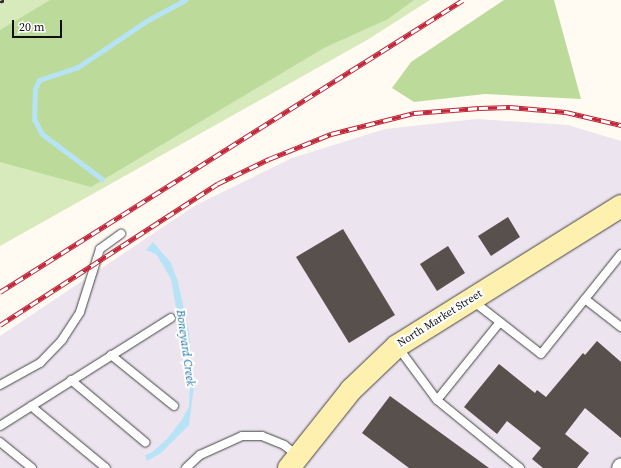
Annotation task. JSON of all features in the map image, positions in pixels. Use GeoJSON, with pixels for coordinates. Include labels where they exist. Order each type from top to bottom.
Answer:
{"type":"FeatureCollection","features":[{"type":"Feature","properties":{"kind":"street","name":"North Market Street"},"geometry":{"type":"LineString","coordinates":[[293,462],[351,390],[397,346],[621,206]]}},
{"type":"Feature","properties":{"kind":"lane"},"geometry":{"type":"LineString","coordinates":[[0,385],[40,363],[62,340],[80,312],[100,249],[121,234]]}},
{"type":"Feature","properties":{"kind":"lane"},"geometry":{"type":"LineString","coordinates":[[471,299],[541,354],[621,254]]}},
{"type":"Feature","properties":{"kind":"lane"},"geometry":{"type":"LineString","coordinates":[[585,298],[621,327]]}},
{"type":"Feature","properties":{"kind":"lane"},"geometry":{"type":"LineString","coordinates":[[0,426],[171,318]]}},
{"type":"Feature","properties":{"kind":"lane"},"geometry":{"type":"LineString","coordinates":[[437,400],[500,322]]}},
{"type":"Feature","properties":{"kind":"lane"},"geometry":{"type":"LineString","coordinates":[[397,346],[437,400],[520,468]]}},
{"type":"Feature","properties":{"kind":"lane"},"geometry":{"type":"LineString","coordinates":[[112,355],[174,406]]}},
{"type":"Feature","properties":{"kind":"lane"},"geometry":{"type":"LineString","coordinates":[[71,380],[145,442]]}},
{"type":"Feature","properties":{"kind":"lane"},"geometry":{"type":"LineString","coordinates":[[31,406],[106,468]]}},
{"type":"Feature","properties":{"kind":"lane"},"geometry":{"type":"LineString","coordinates":[[186,468],[200,455],[242,436],[262,436],[284,445],[293,462]]}},
{"type":"Feature","properties":{"kind":"lane"},"geometry":{"type":"LineString","coordinates":[[0,442],[32,468]]}},
{"type":"Feature","properties":{"kind":"path"},"geometry":{"type":"LineString","coordinates":[[0,2],[5,0]]}},
{"type":"Feature","properties":{"kind":"shaded area"},"geometry":{"type":"Polygon","coordinates":[[[477,119],[568,125],[621,141],[621,468],[0,468],[0,336],[196,205],[292,158],[385,129],[477,119]]]}},
{"type":"Feature","properties":{"kind":"green space"},"geometry":{"type":"Polygon","coordinates":[[[0,0],[430,0],[367,40],[0,246],[0,0]]]}},
{"type":"Feature","properties":{"kind":"green space"},"geometry":{"type":"Polygon","coordinates":[[[50,0],[414,0],[388,19],[324,48],[91,187],[0,162],[0,30],[50,0]]]}},
{"type":"Feature","properties":{"kind":"green space"},"geometry":{"type":"Polygon","coordinates":[[[504,0],[554,0],[581,99],[485,94],[414,102],[392,88],[411,62],[504,0]]]}},
{"type":"Feature","properties":{"kind":"water"},"geometry":{"type":"Polygon","coordinates":[[[153,242],[171,263],[178,282],[189,333],[194,386],[189,425],[161,453],[147,461],[145,455],[151,453],[167,439],[181,421],[189,407],[190,386],[171,279],[157,255],[146,250],[153,242]]]}},
{"type":"Feature","properties":{"kind":"building"},"geometry":{"type":"Polygon","coordinates":[[[508,217],[520,237],[491,256],[478,236],[508,217]]]}},
{"type":"Feature","properties":{"kind":"building"},"geometry":{"type":"Polygon","coordinates":[[[343,229],[395,315],[349,343],[296,257],[343,229]]]}},
{"type":"Feature","properties":{"kind":"building"},"geometry":{"type":"Polygon","coordinates":[[[448,246],[465,273],[437,291],[420,264],[448,246]]]}},
{"type":"Feature","properties":{"kind":"building"},"geometry":{"type":"Polygon","coordinates":[[[597,341],[621,362],[621,438],[585,408],[565,434],[589,453],[577,468],[543,468],[532,459],[541,448],[507,421],[497,434],[464,407],[499,364],[535,393],[537,390],[546,397],[583,353],[585,355],[597,341]]]}},
{"type":"Feature","properties":{"kind":"building"},"geometry":{"type":"Polygon","coordinates":[[[390,396],[489,468],[409,468],[362,433],[390,396]]]}},
{"type":"Feature","properties":{"kind":"waterway","name":"Boneyard Creek"},"geometry":{"type":"LineString","coordinates":[[102,179],[42,134],[34,119],[35,89],[39,80],[78,67],[148,20],[185,0]]}},
{"type":"Feature","properties":{"kind":"railway"},"geometry":{"type":"LineString","coordinates":[[0,292],[463,0]]}},
{"type":"Feature","properties":{"kind":"railway"},"geometry":{"type":"LineString","coordinates":[[0,325],[217,184],[269,159],[331,134],[414,113],[510,107],[566,112],[621,125]]}}]}
